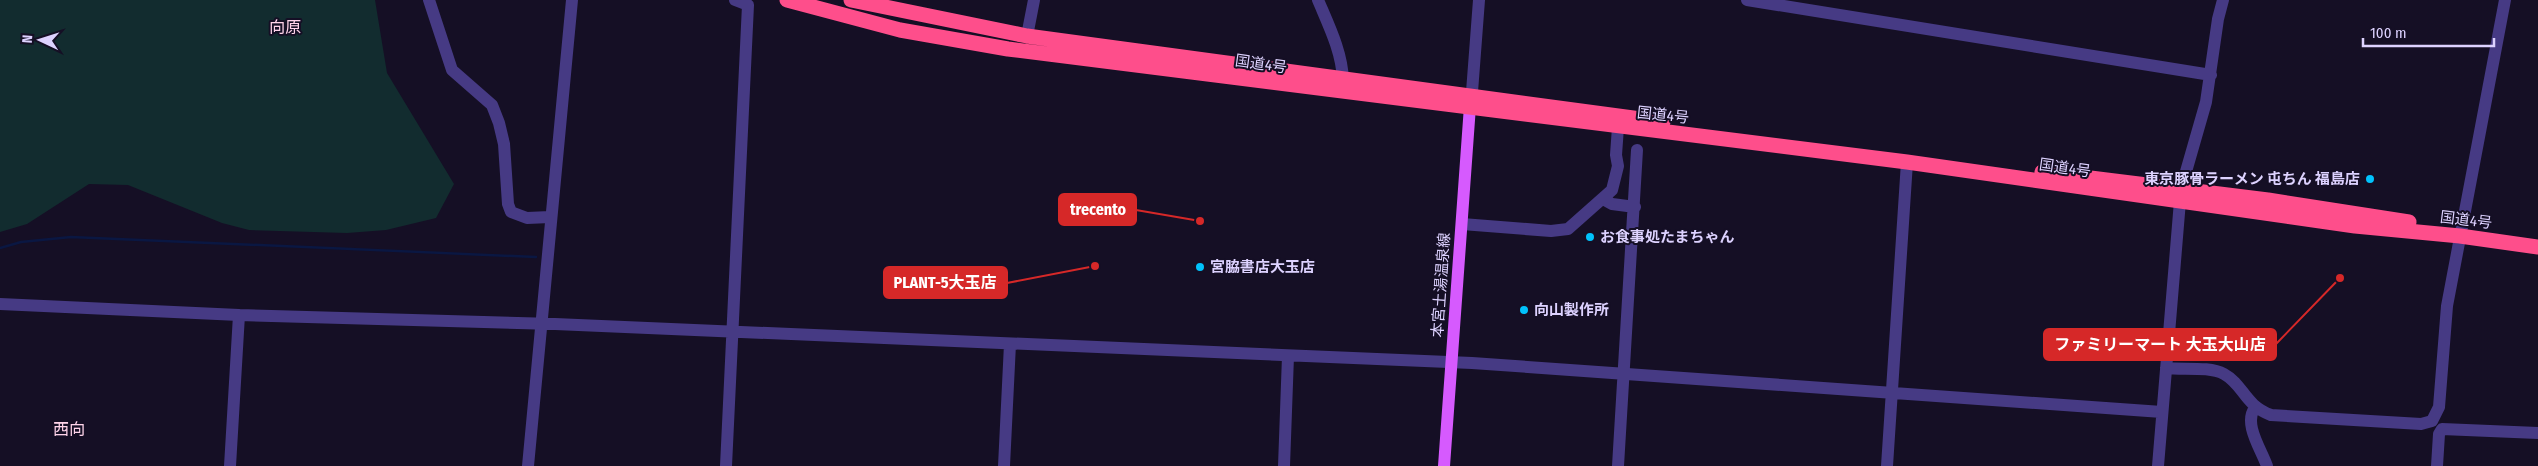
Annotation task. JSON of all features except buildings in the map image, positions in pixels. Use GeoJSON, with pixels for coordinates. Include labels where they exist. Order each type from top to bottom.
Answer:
{"type":"FeatureCollection","features":[{"type":"Feature","properties":{"kind":"highway","name":"国道4号"},"geometry":{"type":"LineString","coordinates":[[787,0],[900,30],[1008,50],[1471,100],[1908,156],[2180,196],[2355,226],[2460,233],[2538,241]]}},
{"type":"Feature","properties":{"kind":"highway","name":"国道4号"},"geometry":{"type":"LineString","coordinates":[[851,0],[1027,36],[1127,48],[1343,80],[1471,100],[1618,127],[2180,196]]}},
{"type":"Feature","properties":{"kind":"highway","name":"国道4号"},"geometry":{"type":"LineString","coordinates":[[2460,233],[2538,247]]}},
{"type":"Feature","properties":{"kind":"main road","name":"本宮土湯温泉線"},"geometry":{"type":"LineString","coordinates":[[1444,466],[1471,100]]}},
{"type":"Feature","properties":{"kind":"street"},"geometry":{"type":"LineString","coordinates":[[429,0],[452,70],[492,105],[499,123],[504,144],[508,204],[511,212],[527,218],[550,216]]}},
{"type":"Feature","properties":{"kind":"street"},"geometry":{"type":"LineString","coordinates":[[528,466],[550,216],[572,0]]}},
{"type":"Feature","properties":{"kind":"street"},"geometry":{"type":"LineString","coordinates":[[726,466],[748,5],[735,0]]}},
{"type":"Feature","properties":{"kind":"street"},"geometry":{"type":"LineString","coordinates":[[1027,36],[1034,0]]}},
{"type":"Feature","properties":{"kind":"street"},"geometry":{"type":"LineString","coordinates":[[1318,0],[1337,46],[1342,64],[1343,80]]}},
{"type":"Feature","properties":{"kind":"street"},"geometry":{"type":"LineString","coordinates":[[1471,100],[1479,0]]}},
{"type":"Feature","properties":{"kind":"street"},"geometry":{"type":"LineString","coordinates":[[1747,0],[2211,75]]}},
{"type":"Feature","properties":{"kind":"street"},"geometry":{"type":"LineString","coordinates":[[2158,466],[2180,196],[2206,102],[2218,19],[2223,0]]}},
{"type":"Feature","properties":{"kind":"street"},"geometry":{"type":"LineString","coordinates":[[2437,466],[2437,425],[2445,322],[2460,233],[2505,0]]}},
{"type":"Feature","properties":{"kind":"street"},"geometry":{"type":"LineString","coordinates":[[1462,224],[1560,231],[1568,229],[1603,199],[1612,190],[1616,182],[1618,127]]}},
{"type":"Feature","properties":{"kind":"street"},"geometry":{"type":"LineString","coordinates":[[1618,466],[1638,150]]}},
{"type":"Feature","properties":{"kind":"street"},"geometry":{"type":"LineString","coordinates":[[1887,466],[1907,162]]}},
{"type":"Feature","properties":{"kind":"street"},"geometry":{"type":"LineString","coordinates":[[1603,199],[1612,204],[1635,207]]}},
{"type":"Feature","properties":{"kind":"street"},"geometry":{"type":"LineString","coordinates":[[0,304],[238,315],[733,331],[1452,363],[1624,373],[1891,394],[2162,412]]}},
{"type":"Feature","properties":{"kind":"street"},"geometry":{"type":"LineString","coordinates":[[230,466],[238,315]]}},
{"type":"Feature","properties":{"kind":"street"},"geometry":{"type":"LineString","coordinates":[[1004,466],[1010,344]]}},
{"type":"Feature","properties":{"kind":"street"},"geometry":{"type":"LineString","coordinates":[[1284,466],[1288,356]]}},
{"type":"Feature","properties":{"kind":"street"},"geometry":{"type":"LineString","coordinates":[[2166,368],[2222,373],[2232,380],[2255,408],[2277,416],[2538,433]]}},
{"type":"Feature","properties":{"kind":"street"},"geometry":{"type":"LineString","coordinates":[[2255,408],[2250,416],[2250,422],[2267,466]]}},
{"type":"Feature","properties":{"kind":"green space"},"geometry":{"type":"Polygon","coordinates":[[[0,0],[375,0],[387,73],[454,184],[436,218],[386,230],[347,233],[249,230],[222,223],[128,185],[89,184],[27,224],[0,232],[0,0]]]}},
{"type":"Feature","properties":{"kind":"waterway"},"geometry":{"type":"LineString","coordinates":[[0,248],[21,242],[71,237],[536,257]]}},
{"type":"Feature","properties":{"kind":"place","name":"東京豚骨ラーメン 屯ちん 福島店"},"geometry":{"type":"Point","coordinates":[2370,179]}},
{"type":"Feature","properties":{"kind":"place","name":"trecento"},"geometry":{"type":"Point","coordinates":[1200,221]}},
{"type":"Feature","properties":{"kind":"place","name":"お食事処たまちゃん"},"geometry":{"type":"Point","coordinates":[1590,237]}},
{"type":"Feature","properties":{"kind":"place","name":"PLANT-5大玉店"},"geometry":{"type":"Point","coordinates":[1095,266]}},
{"type":"Feature","properties":{"kind":"place","name":"宮脇書店大玉店"},"geometry":{"type":"Point","coordinates":[1200,267]}},
{"type":"Feature","properties":{"kind":"place","name":"ファミリーマート 大玉大山店"},"geometry":{"type":"Point","coordinates":[2340,278]}},
{"type":"Feature","properties":{"kind":"place","name":"向山製作所"},"geometry":{"type":"Point","coordinates":[1524,310]}},
{"type":"Feature","properties":{"kind":"district","name":"向原"},"geometry":{"type":"Point","coordinates":[285,27]}},
{"type":"Feature","properties":{"kind":"district","name":"西向"},"geometry":{"type":"Point","coordinates":[69,429]}}]}
